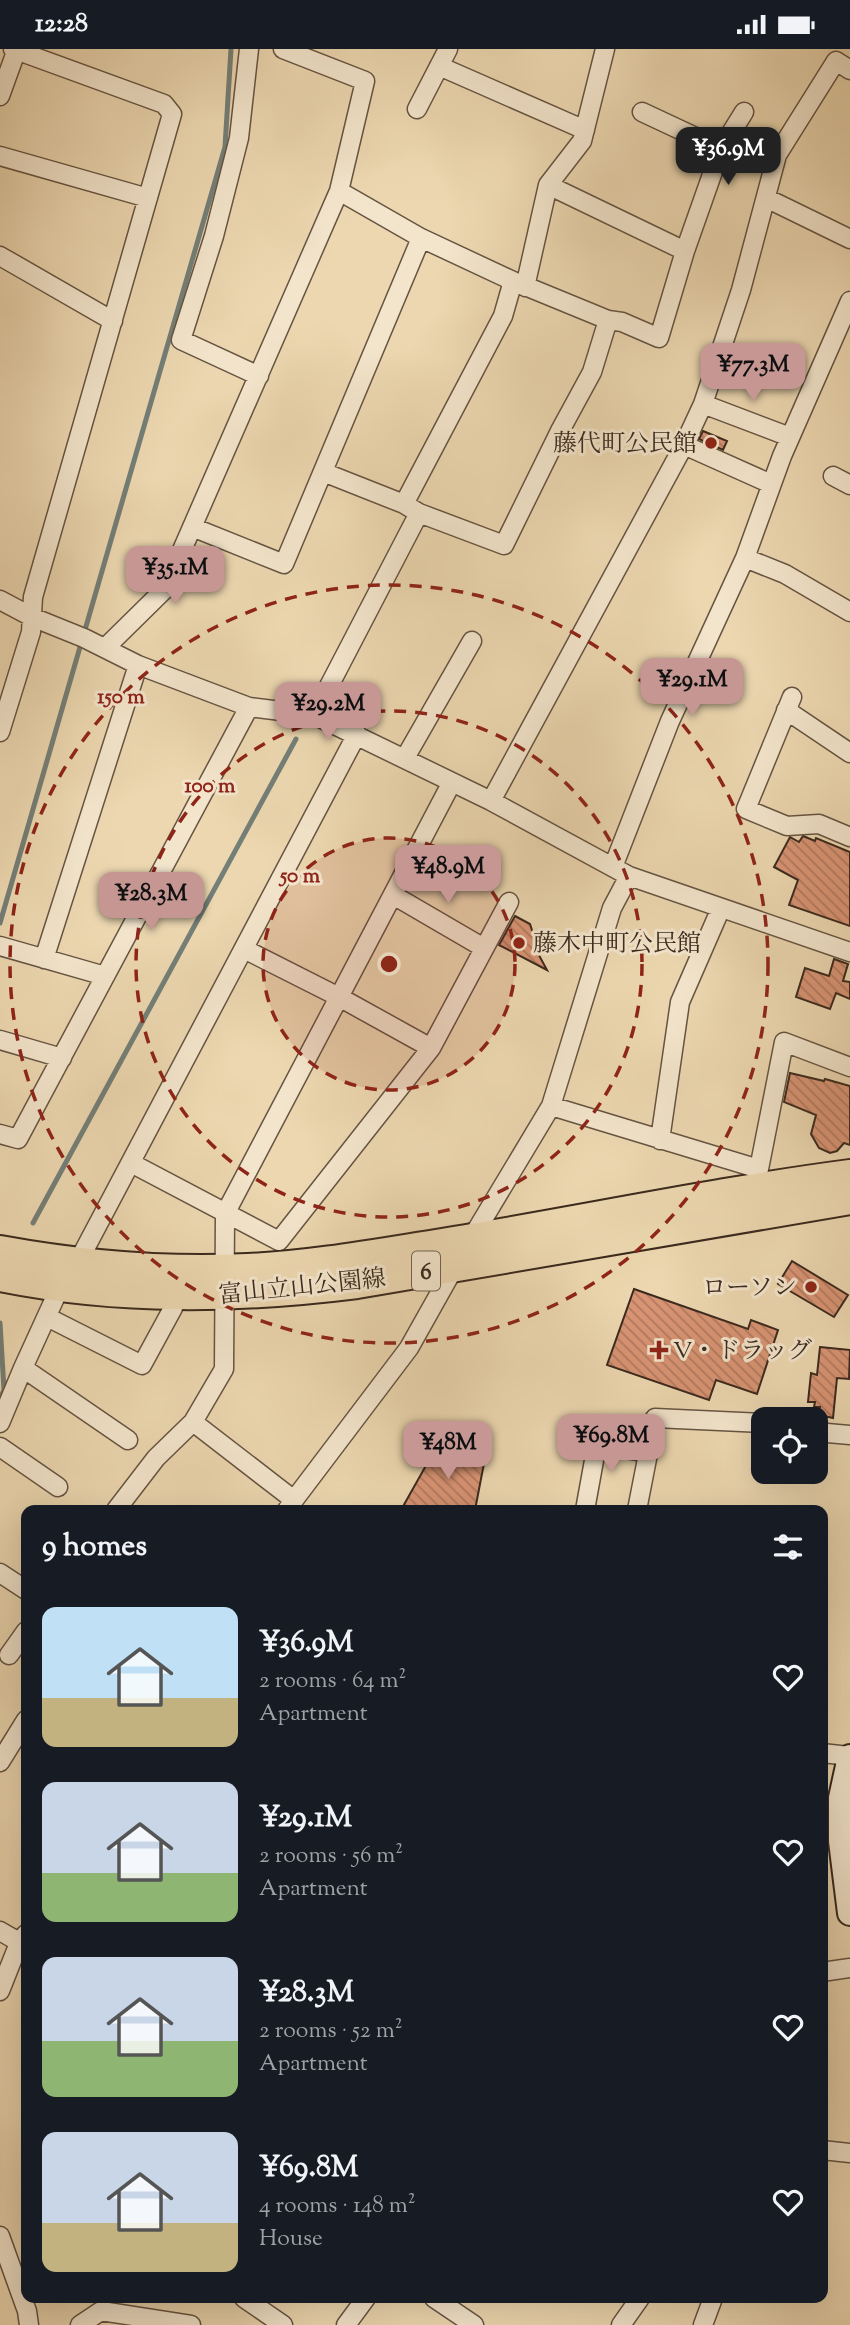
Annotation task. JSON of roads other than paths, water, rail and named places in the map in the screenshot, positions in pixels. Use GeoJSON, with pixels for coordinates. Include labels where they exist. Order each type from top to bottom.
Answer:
{"type":"FeatureCollection","features":[{"type":"Feature","properties":{"kind":"main road","name":"富山立山公園線"},"geometry":{"type":"LineString","coordinates":[[0,1277],[92,1292],[173,1296],[224,1282],[328,1261],[850,1174]]}},
{"type":"Feature","properties":{"kind":"main road","name":"富山立山公園線"},"geometry":{"type":"LineString","coordinates":[[0,1250],[78,1262],[156,1269],[224,1282],[333,1287],[850,1200]]}},
{"type":"Feature","properties":{"kind":"main road"},"geometry":{"type":"LineString","coordinates":[[850,1756],[847,1781],[841,1798],[841,1841],[850,1913]]}},
{"type":"Feature","properties":{"kind":"street"},"geometry":{"type":"LineString","coordinates":[[249,49],[239,138],[214,236],[181,340],[259,376]]}},
{"type":"Feature","properties":{"kind":"street"},"geometry":{"type":"LineString","coordinates":[[105,648],[165,589],[338,191],[365,81],[283,49]]}},
{"type":"Feature","properties":{"kind":"street"},"geometry":{"type":"LineString","coordinates":[[417,109],[448,49]]}},
{"type":"Feature","properties":{"kind":"street"},"geometry":{"type":"LineString","coordinates":[[314,715],[519,284],[548,185],[582,141],[605,49]]}},
{"type":"Feature","properties":{"kind":"street"},"geometry":{"type":"LineString","coordinates":[[0,96],[15,50],[164,104],[172,114],[33,597],[31,632],[0,732]]}},
{"type":"Feature","properties":{"kind":"street"},"geometry":{"type":"LineString","coordinates":[[491,801],[684,445],[703,404],[741,290],[777,155],[836,61],[850,70]]}},
{"type":"Feature","properties":{"kind":"street"},"geometry":{"type":"LineString","coordinates":[[439,66],[584,130]]}},
{"type":"Feature","properties":{"kind":"street"},"geometry":{"type":"LineString","coordinates":[[338,191],[421,238],[519,284],[659,338],[685,251],[721,149],[744,111]]}},
{"type":"Feature","properties":{"kind":"street"},"geometry":{"type":"LineString","coordinates":[[642,112],[721,149]]}},
{"type":"Feature","properties":{"kind":"street"},"geometry":{"type":"LineString","coordinates":[[0,156],[148,198]]}},
{"type":"Feature","properties":{"kind":"street"},"geometry":{"type":"LineString","coordinates":[[548,185],[685,251]]}},
{"type":"Feature","properties":{"kind":"street"},"geometry":{"type":"LineString","coordinates":[[766,198],[850,239]]}},
{"type":"Feature","properties":{"kind":"street"},"geometry":{"type":"LineString","coordinates":[[192,527],[284,564],[421,238]]}},
{"type":"Feature","properties":{"kind":"street"},"geometry":{"type":"LineString","coordinates":[[0,256],[113,321]]}},
{"type":"Feature","properties":{"kind":"street"},"geometry":{"type":"LineString","coordinates":[[613,867],[670,721],[745,558],[790,437],[850,301]]}},
{"type":"Feature","properties":{"kind":"street"},"geometry":{"type":"LineString","coordinates":[[323,472],[504,545],[592,372],[608,320]]}},
{"type":"Feature","properties":{"kind":"street"},"geometry":{"type":"LineString","coordinates":[[703,404],[790,437]]}},
{"type":"Feature","properties":{"kind":"street"},"geometry":{"type":"LineString","coordinates":[[684,445],[771,484]]}},
{"type":"Feature","properties":{"kind":"street"},"geometry":{"type":"LineString","coordinates":[[833,476],[850,485]]}},
{"type":"Feature","properties":{"kind":"street"},"geometry":{"type":"LineString","coordinates":[[745,558],[785,574],[850,613]]}},
{"type":"Feature","properties":{"kind":"street"},"geometry":{"type":"LineString","coordinates":[[0,600],[138,665],[249,707],[314,715],[491,801],[629,876],[850,953]]}},
{"type":"Feature","properties":{"kind":"street"},"geometry":{"type":"LineString","coordinates":[[405,758],[472,641]]}},
{"type":"Feature","properties":{"kind":"street"},"geometry":{"type":"LineString","coordinates":[[44,959],[138,665]]}},
{"type":"Feature","properties":{"kind":"street"},"geometry":{"type":"LineString","coordinates":[[850,753],[789,704],[747,809],[787,826],[819,824],[850,837]]}},
{"type":"Feature","properties":{"kind":"street"},"geometry":{"type":"LineString","coordinates":[[0,1134],[18,1139],[249,707]]}},
{"type":"Feature","properties":{"kind":"street"},"geometry":{"type":"LineString","coordinates":[[78,1262],[357,734]]}},
{"type":"Feature","properties":{"kind":"street"},"geometry":{"type":"LineString","coordinates":[[120,1505],[156,1458],[193,1422],[224,1369],[225,1214],[452,782]]}},
{"type":"Feature","properties":{"kind":"street"},"geometry":{"type":"LineString","coordinates":[[193,1422],[291,1505],[409,1348],[551,1106],[612,908],[629,876]]}},
{"type":"Feature","properties":{"kind":"street"},"geometry":{"type":"LineString","coordinates":[[393,895],[484,949]]}},
{"type":"Feature","properties":{"kind":"street"},"geometry":{"type":"LineString","coordinates":[[131,1163],[279,1241],[431,1048],[509,902]]}},
{"type":"Feature","properties":{"kind":"street"},"geometry":{"type":"LineString","coordinates":[[660,1140],[680,1002],[721,908]]}},
{"type":"Feature","properties":{"kind":"street"},"geometry":{"type":"LineString","coordinates":[[0,946],[105,977]]}},
{"type":"Feature","properties":{"kind":"street"},"geometry":{"type":"LineString","coordinates":[[244,949],[431,1048]]}},
{"type":"Feature","properties":{"kind":"street"},"geometry":{"type":"LineString","coordinates":[[0,1040],[62,1058]]}},
{"type":"Feature","properties":{"kind":"street"},"geometry":{"type":"LineString","coordinates":[[551,1106],[760,1169],[783,1042],[850,1067]]}},
{"type":"Feature","properties":{"kind":"street"},"geometry":{"type":"LineString","coordinates":[[0,1423],[60,1287]]}},
{"type":"Feature","properties":{"kind":"street"},"geometry":{"type":"LineString","coordinates":[[47,1317],[142,1365],[173,1308],[173,1296]]}},
{"type":"Feature","properties":{"kind":"street"},"geometry":{"type":"LineString","coordinates":[[23,1368],[128,1440]]}},
{"type":"Feature","properties":{"kind":"street"},"geometry":{"type":"LineString","coordinates":[[638,1505],[655,1418],[751,1422]]}},
{"type":"Feature","properties":{"kind":"street"},"geometry":{"type":"LineString","coordinates":[[828,1433],[850,1435]]}},
{"type":"Feature","properties":{"kind":"street"},"geometry":{"type":"LineString","coordinates":[[586,1505],[597,1444],[648,1453]]}},
{"type":"Feature","properties":{"kind":"street"},"geometry":{"type":"LineString","coordinates":[[0,1447],[58,1487]]}},
{"type":"Feature","properties":{"kind":"street"},"geometry":{"type":"LineString","coordinates":[[0,1573],[21,1587]]}},
{"type":"Feature","properties":{"kind":"street"},"geometry":{"type":"LineString","coordinates":[[12,1656],[21,1640]]}},
{"type":"Feature","properties":{"kind":"street"},"geometry":{"type":"LineString","coordinates":[[0,1762],[21,1728]]}},
{"type":"Feature","properties":{"kind":"street"},"geometry":{"type":"LineString","coordinates":[[828,1754],[850,1756]]}},
{"type":"Feature","properties":{"kind":"street"},"geometry":{"type":"LineString","coordinates":[[0,1931],[21,1940]]}},
{"type":"Feature","properties":{"kind":"street"},"geometry":{"type":"LineString","coordinates":[[0,1991],[21,1947]]}},
{"type":"Feature","properties":{"kind":"street"},"geometry":{"type":"LineString","coordinates":[[828,1971],[850,1968]]}},
{"type":"Feature","properties":{"kind":"street"},"geometry":{"type":"LineString","coordinates":[[828,2151],[850,2153]]}},
{"type":"Feature","properties":{"kind":"street"},"geometry":{"type":"LineString","coordinates":[[0,2236],[21,2294]]}},
{"type":"Feature","properties":{"kind":"street"},"geometry":{"type":"LineString","coordinates":[[24,2303],[29,2325]]}},
{"type":"Feature","properties":{"kind":"street"},"geometry":{"type":"LineString","coordinates":[[257,2303],[283,2325]]}},
{"type":"Feature","properties":{"kind":"street"},"geometry":{"type":"LineString","coordinates":[[346,2325],[362,2303]]}},
{"type":"Feature","properties":{"kind":"street"},"geometry":{"type":"LineString","coordinates":[[441,2303],[474,2325]]}},
{"type":"Feature","properties":{"kind":"street"},"geometry":{"type":"LineString","coordinates":[[621,2325],[636,2303]]}},
{"type":"Feature","properties":{"kind":"street"},"geometry":{"type":"LineString","coordinates":[[703,2325],[711,2303]]}},
{"type":"Feature","properties":{"kind":"street"},"geometry":{"type":"LineString","coordinates":[[80,2325],[102,2311],[191,2325]]}},
{"type":"Feature","properties":{"kind":"waterway"},"geometry":{"type":"LineString","coordinates":[[0,923],[225,147],[231,49]]}},
{"type":"Feature","properties":{"kind":"waterway"},"geometry":{"type":"LineString","coordinates":[[33,1223],[296,739]]}},
{"type":"Feature","properties":{"kind":"waterway"},"geometry":{"type":"LineString","coordinates":[[0,1323],[4,1390],[0,1399]]}},
{"type":"Feature","properties":{"kind":"place","name":"藤代町公民館"},"geometry":{"type":"Point","coordinates":[711,443]}},
{"type":"Feature","properties":{"kind":"place","name":"藤木中町公民館"},"geometry":{"type":"Point","coordinates":[519,943]}},
{"type":"Feature","properties":{"kind":"place","name":"ローソン"},"geometry":{"type":"Point","coordinates":[811,1287]}},
{"type":"Feature","properties":{"kind":"place","name":"V・ドラッグ"},"geometry":{"type":"Point","coordinates":[659,1350]}}]}
